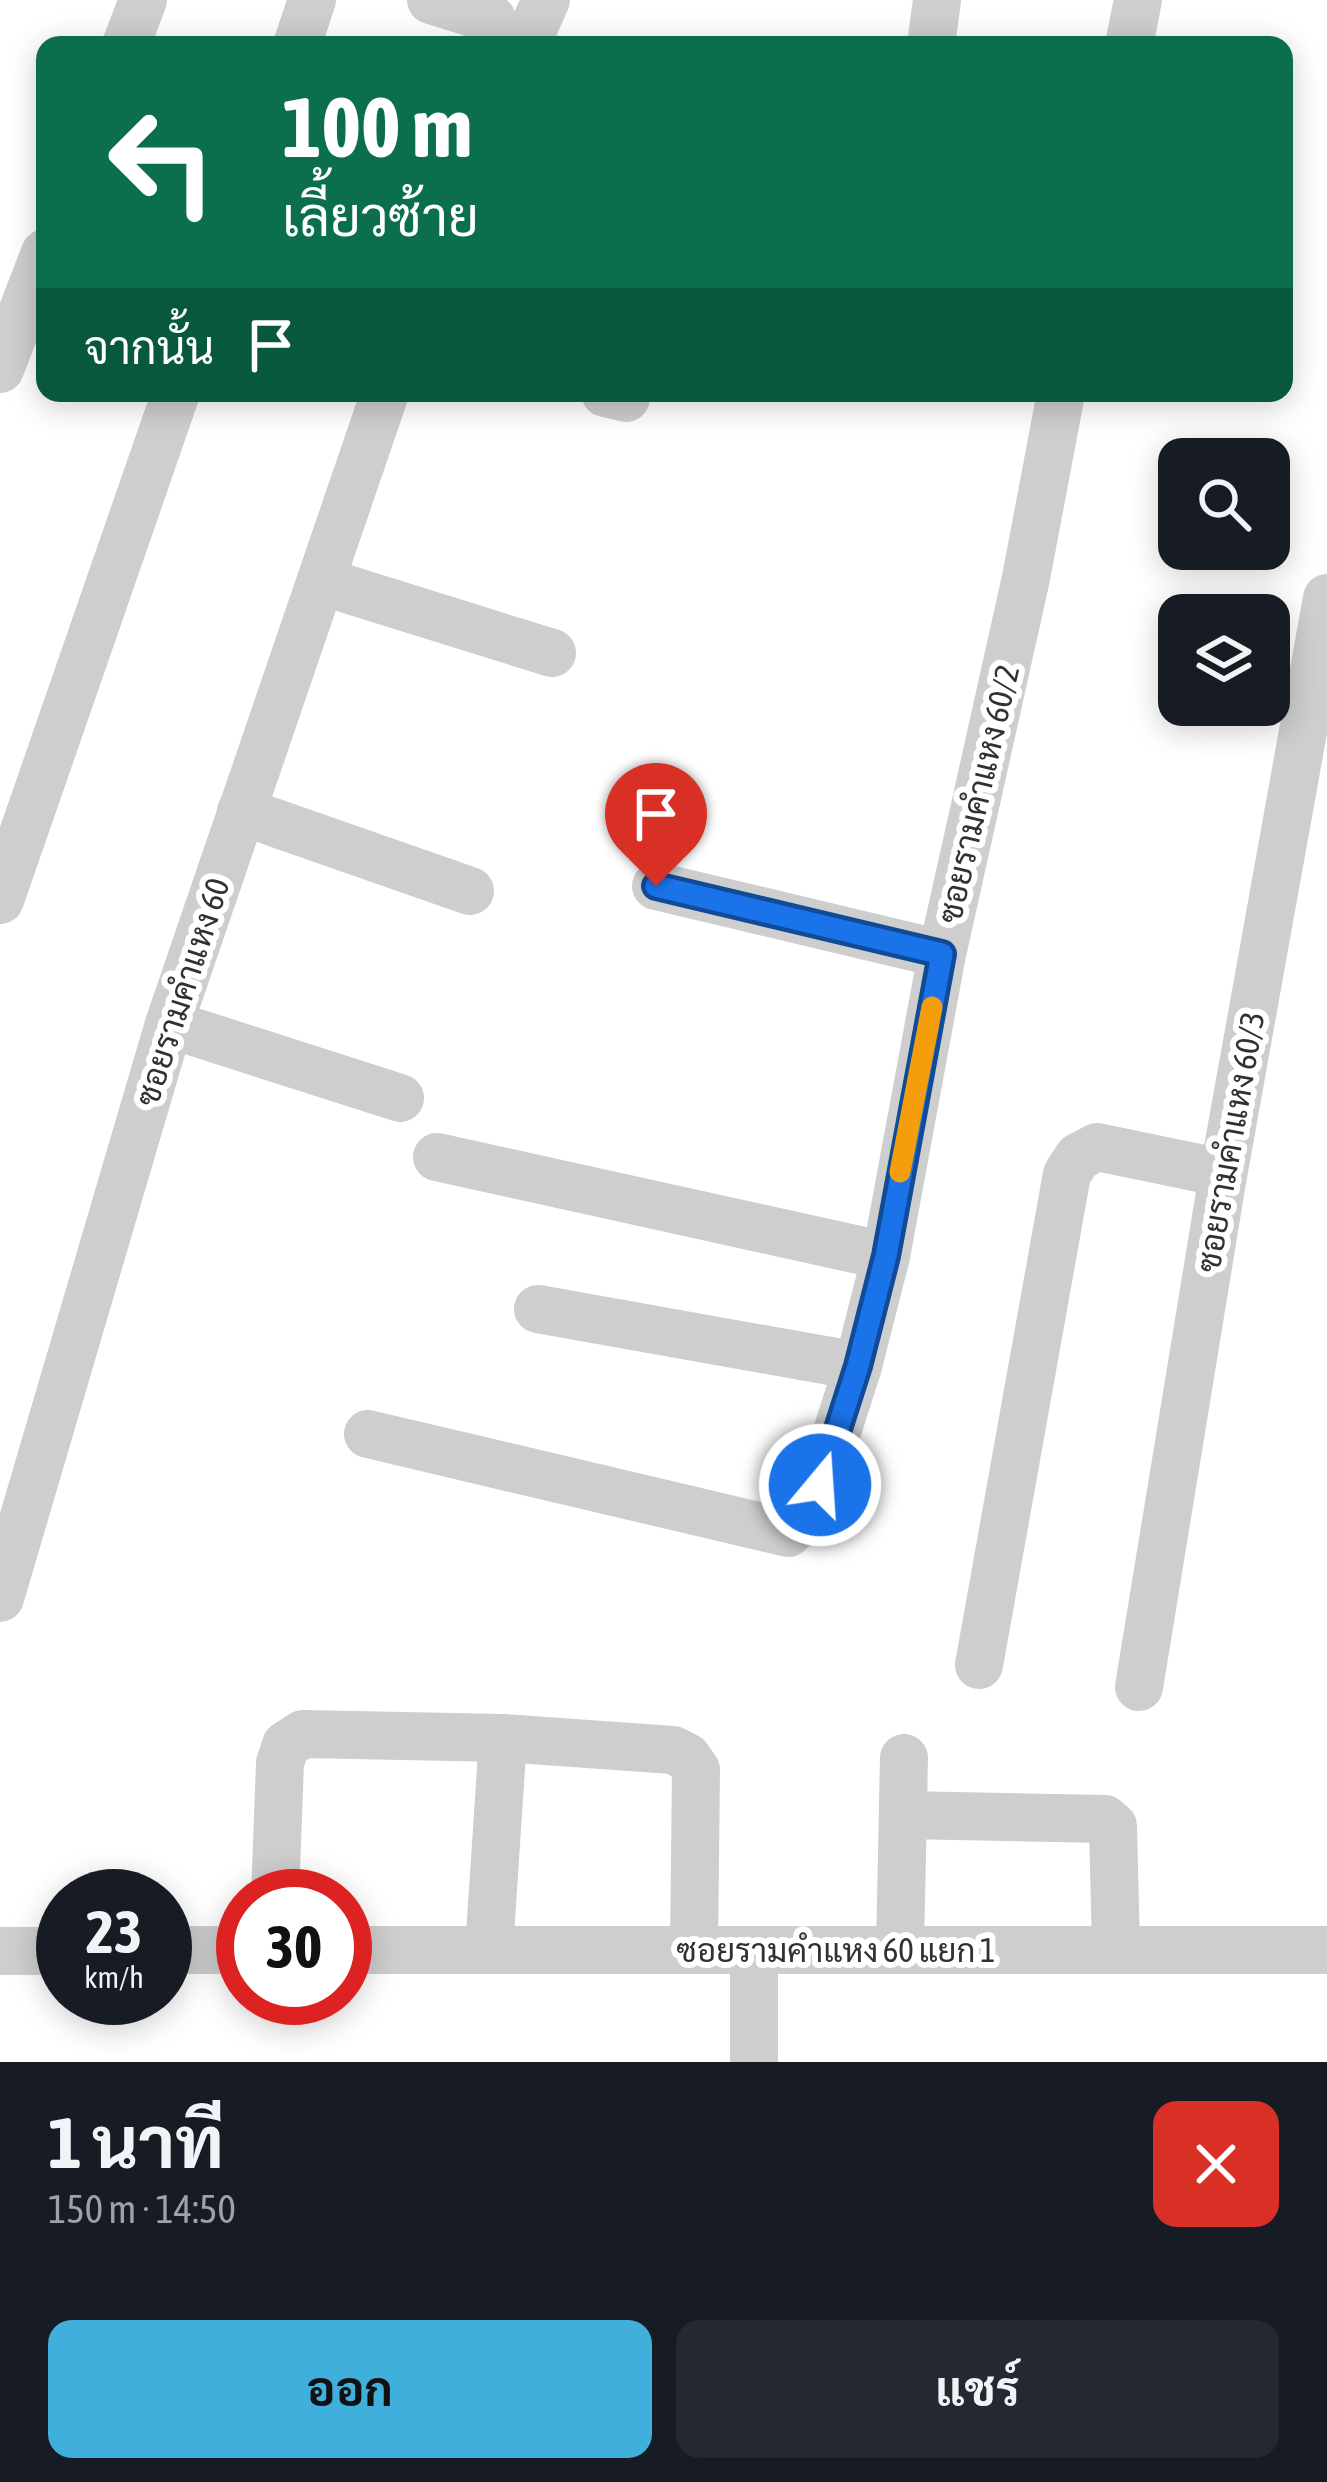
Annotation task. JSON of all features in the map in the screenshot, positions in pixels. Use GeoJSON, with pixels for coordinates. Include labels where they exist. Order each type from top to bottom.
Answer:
{"type":"FeatureCollection","features":[{"type":"Feature","properties":{"kind":"street"},"geometry":{"type":"LineString","coordinates":[[129,36],[143,0]]}},
{"type":"Feature","properties":{"kind":"street"},"geometry":{"type":"LineString","coordinates":[[300,36],[312,0]]}},
{"type":"Feature","properties":{"kind":"street"},"geometry":{"type":"LineString","coordinates":[[431,0],[500,27],[532,31],[545,0]]}},
{"type":"Feature","properties":{"kind":"street"},"geometry":{"type":"LineString","coordinates":[[932,36],[937,0]]}},
{"type":"Feature","properties":{"kind":"street"},"geometry":{"type":"LineString","coordinates":[[1131,36],[1138,0]]}},
{"type":"Feature","properties":{"kind":"street"},"geometry":{"type":"LineString","coordinates":[[0,369],[36,276]]}},
{"type":"Feature","properties":{"kind":"street"},"geometry":{"type":"LineString","coordinates":[[0,900],[173,402]]}},
{"type":"Feature","properties":{"kind":"street","name":"ซอยรามคำแหง 60"},"geometry":{"type":"LineString","coordinates":[[0,1598],[169,1024],[382,402]]}},
{"type":"Feature","properties":{"kind":"street","name":"ซอยรามคำแหง 60/2"},"geometry":{"type":"LineString","coordinates":[[368,1434],[788,1533],[806,1517],[858,1366],[886,1256],[942,954],[1026,578],[1059,402]]}},
{"type":"Feature","properties":{"kind":"street"},"geometry":{"type":"LineString","coordinates":[[321,581],[552,653]]}},
{"type":"Feature","properties":{"kind":"street","name":"ซอยรามคำแหง 60/3"},"geometry":{"type":"LineString","coordinates":[[1139,1687],[1223,1173],[1327,598]]}},
{"type":"Feature","properties":{"kind":"street"},"geometry":{"type":"LineString","coordinates":[[241,811],[470,891]]}},
{"type":"Feature","properties":{"kind":"street"},"geometry":{"type":"LineString","coordinates":[[656,886],[942,954]]}},
{"type":"Feature","properties":{"kind":"street"},"geometry":{"type":"LineString","coordinates":[[169,1024],[400,1098]]}},
{"type":"Feature","properties":{"kind":"street"},"geometry":{"type":"LineString","coordinates":[[980,1665],[1067,1174],[1078,1157],[1097,1147],[1223,1173]]}},
{"type":"Feature","properties":{"kind":"street"},"geometry":{"type":"LineString","coordinates":[[437,1157],[886,1256]]}},
{"type":"Feature","properties":{"kind":"street"},"geometry":{"type":"LineString","coordinates":[[538,1309],[858,1366]]}},
{"type":"Feature","properties":{"kind":"street"},"geometry":{"type":"LineString","coordinates":[[276,1869],[280,1763],[286,1745],[302,1734],[503,1738],[673,1750],[687,1757],[696,1771],[694,1951]]}},
{"type":"Feature","properties":{"kind":"street"},"geometry":{"type":"LineString","coordinates":[[489,1950],[503,1738]]}},
{"type":"Feature","properties":{"kind":"street"},"geometry":{"type":"LineString","coordinates":[[900,1950],[904,1758]]}},
{"type":"Feature","properties":{"kind":"street"},"geometry":{"type":"LineString","coordinates":[[903,1815],[1106,1819],[1113,1826],[1116,1950]]}},
{"type":"Feature","properties":{"kind":"street","name":"ซอยรามคำแหง 60 แยก 1"},"geometry":{"type":"LineString","coordinates":[[372,1950],[1327,1950]]}},
{"type":"Feature","properties":{"kind":"street"},"geometry":{"type":"LineString","coordinates":[[754,1950],[754,2062]]}},
{"type":"Feature","properties":{"kind":"street"},"geometry":{"type":"LineString","coordinates":[[0,1951],[36,1951]]}},
{"type":"Feature","properties":{"kind":"slow traffic"},"geometry":{"type":"LineString","coordinates":[[900,1172],[932,1007]]}},
{"type":"Feature","properties":{"kind":"route"},"geometry":{"type":"LineString","coordinates":[[656,886],[942,954],[886,1256],[820,1485]]}}]}
